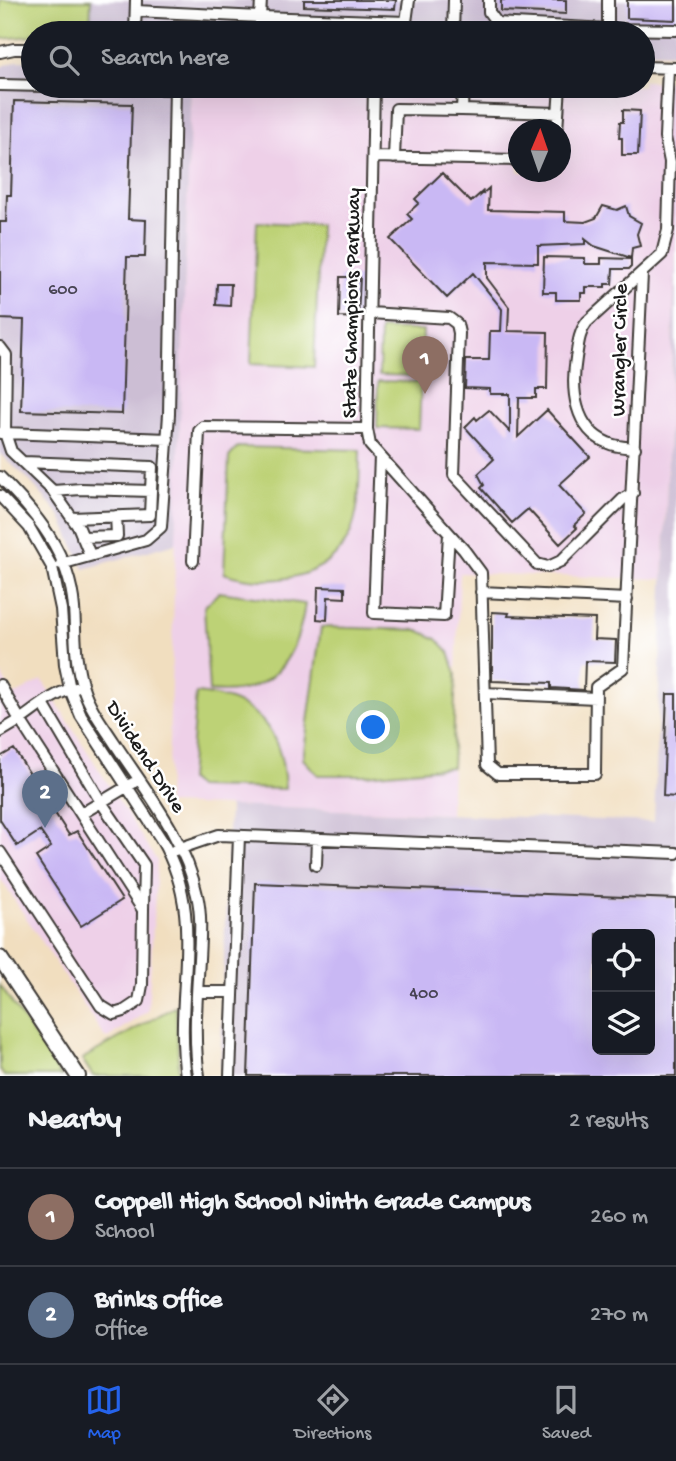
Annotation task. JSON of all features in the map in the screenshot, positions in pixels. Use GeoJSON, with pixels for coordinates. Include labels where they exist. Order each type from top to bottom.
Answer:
{"type":"FeatureCollection","features":[{"type":"Feature","properties":{"kind":"highway"},"geometry":{"type":"LineString","coordinates":[[0,958],[78,1076]]}},
{"type":"Feature","properties":{"kind":"street"},"geometry":{"type":"LineString","coordinates":[[260,21],[261,0]]}},
{"type":"Feature","properties":{"kind":"street"},"geometry":{"type":"LineString","coordinates":[[406,21],[408,0]]}},
{"type":"Feature","properties":{"kind":"street"},"geometry":{"type":"LineString","coordinates":[[453,21],[454,0]]}},
{"type":"Feature","properties":{"kind":"street"},"geometry":{"type":"LineString","coordinates":[[489,0],[489,12],[496,21]]}},
{"type":"Feature","properties":{"kind":"street"},"geometry":{"type":"LineString","coordinates":[[608,0],[608,21]]}},
{"type":"Feature","properties":{"kind":"street"},"geometry":{"type":"LineString","coordinates":[[136,5],[260,17],[377,21]]}},
{"type":"Feature","properties":{"kind":"street"},"geometry":{"type":"LineString","coordinates":[[655,30],[676,30]]}},
{"type":"Feature","properties":{"kind":"street"},"geometry":{"type":"LineString","coordinates":[[0,52],[21,49]]}},
{"type":"Feature","properties":{"kind":"street"},"geometry":{"type":"LineString","coordinates":[[642,274],[662,254],[668,230],[670,162],[665,137],[672,68]]}},
{"type":"Feature","properties":{"kind":"street"},"geometry":{"type":"LineString","coordinates":[[0,85],[21,85]]}},
{"type":"Feature","properties":{"kind":"street"},"geometry":{"type":"LineString","coordinates":[[52,567],[146,540],[161,527],[168,439],[175,98]]}},
{"type":"Feature","properties":{"kind":"street","name":"State Champions Parkway"},"geometry":{"type":"LineString","coordinates":[[374,98],[367,429],[370,446],[481,573],[487,765],[498,774],[595,774],[596,698]]}},
{"type":"Feature","properties":{"kind":"street"},"geometry":{"type":"LineString","coordinates":[[462,98],[462,110]]}},
{"type":"Feature","properties":{"kind":"street"},"geometry":{"type":"LineString","coordinates":[[558,119],[559,98]]}},
{"type":"Feature","properties":{"kind":"street"},"geometry":{"type":"LineString","coordinates":[[394,158],[396,109],[558,113]]}},
{"type":"Feature","properties":{"kind":"street"},"geometry":{"type":"LineString","coordinates":[[373,158],[508,160]]}},
{"type":"Feature","properties":{"kind":"street","name":"Wrangler Circle"},"geometry":{"type":"LineString","coordinates":[[635,448],[609,444],[595,435],[583,420],[574,401],[574,369],[581,329],[642,274]]}},
{"type":"Feature","properties":{"kind":"street","name":"Wrangler Circle"},"geometry":{"type":"LineString","coordinates":[[596,698],[596,687],[623,668],[642,274]]}},
{"type":"Feature","properties":{"kind":"street"},"geometry":{"type":"LineString","coordinates":[[370,313],[449,318],[457,324],[459,333],[454,475],[537,564],[548,566],[561,561],[632,494]]}},
{"type":"Feature","properties":{"kind":"street"},"geometry":{"type":"LineString","coordinates":[[0,347],[6,355],[2,433],[11,451],[53,491],[72,518],[90,555]]}},
{"type":"Feature","properties":{"kind":"street"},"geometry":{"type":"LineString","coordinates":[[193,561],[200,431],[203,427],[367,429]]}},
{"type":"Feature","properties":{"kind":"street"},"geometry":{"type":"LineString","coordinates":[[2,433],[168,439]]}},
{"type":"Feature","properties":{"kind":"street"},"geometry":{"type":"LineString","coordinates":[[380,456],[374,613],[444,615],[449,534]]}},
{"type":"Feature","properties":{"kind":"street"},"geometry":{"type":"LineString","coordinates":[[24,463],[152,467],[150,515],[72,518]]}},
{"type":"Feature","properties":{"kind":"street","name":"Dividend Drive"},"geometry":{"type":"LineString","coordinates":[[0,477],[40,519],[65,562],[75,608],[75,639],[82,687],[93,710],[181,847],[193,877],[201,926],[196,1030],[199,1076]]}},
{"type":"Feature","properties":{"kind":"street"},"geometry":{"type":"LineString","coordinates":[[53,491],[81,489],[151,492]]}},
{"type":"Feature","properties":{"kind":"street","name":"Dividend Drive"},"geometry":{"type":"LineString","coordinates":[[0,496],[29,527],[52,567],[58,587],[61,640],[70,689],[81,716],[170,853],[180,881],[187,926],[182,1030],[186,1076]]}},
{"type":"Feature","properties":{"kind":"street"},"geometry":{"type":"LineString","coordinates":[[82,537],[117,536],[116,516]]}},
{"type":"Feature","properties":{"kind":"street"},"geometry":{"type":"LineString","coordinates":[[481,592],[627,599]]}},
{"type":"Feature","properties":{"kind":"street"},"geometry":{"type":"LineString","coordinates":[[0,685],[20,720],[144,909]]}},
{"type":"Feature","properties":{"kind":"street"},"geometry":{"type":"LineString","coordinates":[[0,732],[70,689],[82,687]]}},
{"type":"Feature","properties":{"kind":"street"},"geometry":{"type":"LineString","coordinates":[[484,691],[596,698]]}},
{"type":"Feature","properties":{"kind":"street"},"geometry":{"type":"LineString","coordinates":[[0,852],[101,1006],[114,1014],[139,1001],[142,985],[144,865],[43,704]]}},
{"type":"Feature","properties":{"kind":"street"},"geometry":{"type":"LineString","coordinates":[[81,814],[138,779]]}},
{"type":"Feature","properties":{"kind":"street"},"geometry":{"type":"LineString","coordinates":[[170,853],[219,835],[676,853]]}},
{"type":"Feature","properties":{"kind":"street"},"geometry":{"type":"LineString","coordinates":[[230,1076],[239,836]]}},
{"type":"Feature","properties":{"kind":"street"},"geometry":{"type":"LineString","coordinates":[[316,865],[317,839]]}},
{"type":"Feature","properties":{"kind":"street"},"geometry":{"type":"LineString","coordinates":[[198,992],[232,992]]}},
{"type":"Feature","properties":{"kind":"shaded area"},"geometry":{"type":"Polygon","coordinates":[[[91,0],[676,0],[676,53],[655,52],[655,21],[90,21],[91,0]]]}},
{"type":"Feature","properties":{"kind":"shaded area"},"geometry":{"type":"Polygon","coordinates":[[[21,61],[21,98],[191,98],[176,543],[84,569],[60,515],[27,478],[0,454],[0,67],[21,61]]]}},
{"type":"Feature","properties":{"kind":"shaded area"},"geometry":{"type":"Polygon","coordinates":[[[655,81],[676,82],[676,245],[663,579],[460,573],[450,814],[167,804],[191,98],[655,98],[655,81]]]}},
{"type":"Feature","properties":{"kind":"shaded area"},"geometry":{"type":"Polygon","coordinates":[[[676,245],[676,1076],[220,1076],[229,806],[654,822],[676,245]]]}},
{"type":"Feature","properties":{"kind":"shaded area"},"geometry":{"type":"Polygon","coordinates":[[[0,672],[13,696],[42,680],[157,861],[148,1011],[106,1039],[0,878],[0,672]]]}},
{"type":"Feature","properties":{"kind":"green space"},"geometry":{"type":"Polygon","coordinates":[[[0,0],[91,0],[90,21],[21,21],[21,37],[0,39],[0,0]]]}},
{"type":"Feature","properties":{"kind":"green space"},"geometry":{"type":"Polygon","coordinates":[[[257,222],[320,225],[314,367],[251,364],[257,222]]]}},
{"type":"Feature","properties":{"kind":"green space"},"geometry":{"type":"Polygon","coordinates":[[[380,329],[423,330],[421,376],[379,375],[380,329]]]}},
{"type":"Feature","properties":{"kind":"green space"},"geometry":{"type":"Polygon","coordinates":[[[378,381],[421,382],[419,429],[377,428],[378,381]]]}},
{"type":"Feature","properties":{"kind":"green space"},"geometry":{"type":"Polygon","coordinates":[[[238,447],[360,450],[356,516],[349,536],[339,551],[311,571],[294,577],[258,580],[224,573],[229,457],[238,447]]]}},
{"type":"Feature","properties":{"kind":"green space"},"geometry":{"type":"Polygon","coordinates":[[[219,592],[305,604],[295,642],[277,671],[249,688],[230,692],[209,691],[204,607],[219,592]]]}},
{"type":"Feature","properties":{"kind":"green space"},"geometry":{"type":"Polygon","coordinates":[[[321,627],[418,630],[437,639],[449,652],[456,674],[452,767],[365,775],[318,775],[303,759],[321,627]]]}},
{"type":"Feature","properties":{"kind":"green space"},"geometry":{"type":"Polygon","coordinates":[[[196,693],[235,702],[262,721],[279,750],[285,789],[197,787],[189,780],[196,693]]]}},
{"type":"Feature","properties":{"kind":"green space"},"geometry":{"type":"Polygon","coordinates":[[[0,985],[61,1076],[4,1076],[0,1070],[0,985]]]}},
{"type":"Feature","properties":{"kind":"green space"},"geometry":{"type":"Polygon","coordinates":[[[176,1006],[179,1076],[93,1076],[82,1059],[176,1006]]]}},
{"type":"Feature","properties":{"kind":"building"},"geometry":{"type":"Polygon","coordinates":[[[304,0],[396,0],[395,9],[304,6],[304,0]]]}},
{"type":"Feature","properties":{"kind":"building"},"geometry":{"type":"Polygon","coordinates":[[[501,0],[566,0],[566,14],[501,11],[501,0]]]}},
{"type":"Feature","properties":{"kind":"building"},"geometry":{"type":"Polygon","coordinates":[[[627,0],[676,0],[676,20],[627,18],[627,0]]]}},
{"type":"Feature","properties":{"kind":"building"},"geometry":{"type":"Polygon","coordinates":[[[14,101],[132,104],[128,219],[146,220],[145,257],[127,257],[122,414],[21,411],[24,320],[0,319],[0,222],[6,222],[7,195],[11,195],[14,101]]]}},
{"type":"Feature","properties":{"kind":"building"},"geometry":{"type":"Polygon","coordinates":[[[623,110],[640,111],[638,155],[622,155],[622,138],[619,138],[623,110]]]}},
{"type":"Feature","properties":{"kind":"building"},"geometry":{"type":"Polygon","coordinates":[[[442,173],[471,202],[489,188],[488,210],[565,212],[565,221],[585,222],[596,218],[603,206],[617,210],[626,206],[629,216],[641,223],[637,234],[640,246],[632,248],[631,258],[594,246],[585,239],[585,244],[538,246],[538,263],[487,262],[487,278],[509,307],[508,331],[548,332],[547,389],[536,389],[536,398],[519,398],[518,437],[547,410],[590,457],[559,485],[586,514],[574,525],[577,528],[560,544],[528,509],[512,523],[481,488],[484,485],[478,474],[494,459],[465,427],[475,417],[477,420],[489,410],[510,432],[510,394],[490,394],[490,389],[465,388],[466,360],[489,360],[490,331],[501,331],[502,309],[473,273],[447,298],[390,239],[412,219],[407,214],[419,203],[415,199],[442,173]]]}},
{"type":"Feature","properties":{"kind":"building"},"geometry":{"type":"Polygon","coordinates":[[[544,257],[585,258],[585,264],[601,264],[601,258],[631,259],[631,267],[613,269],[612,284],[605,284],[605,287],[586,287],[586,293],[581,293],[581,300],[556,300],[556,292],[543,292],[544,257]]]}},
{"type":"Feature","properties":{"kind":"building"},"geometry":{"type":"Polygon","coordinates":[[[340,277],[360,277],[358,318],[339,317],[340,277]]]}},
{"type":"Feature","properties":{"kind":"building"},"geometry":{"type":"Polygon","coordinates":[[[217,284],[231,284],[230,306],[216,305],[217,284]]]}},
{"type":"Feature","properties":{"kind":"building"},"geometry":{"type":"Polygon","coordinates":[[[318,587],[345,588],[345,598],[328,597],[327,620],[317,619],[318,587]]]}},
{"type":"Feature","properties":{"kind":"building"},"geometry":{"type":"Polygon","coordinates":[[[492,612],[509,613],[508,616],[595,619],[594,639],[616,640],[615,662],[585,661],[584,690],[551,688],[551,683],[492,681],[492,612]]]}},
{"type":"Feature","properties":{"kind":"building"},"geometry":{"type":"Polygon","coordinates":[[[667,694],[676,694],[676,797],[663,796],[667,694]]]}},
{"type":"Feature","properties":{"kind":"building"},"geometry":{"type":"Polygon","coordinates":[[[14,749],[69,835],[77,831],[122,900],[81,926],[36,857],[51,847],[40,831],[17,846],[0,820],[0,757],[14,749]]]}},
{"type":"Feature","properties":{"kind":"building"},"geometry":{"type":"Polygon","coordinates":[[[255,883],[676,899],[676,1076],[248,1076],[255,883]]]}},
{"type":"Feature","properties":{"kind":"place","name":"Coppell High School Ninth Grade Campus"},"geometry":{"type":"Point","coordinates":[425,394]}},
{"type":"Feature","properties":{"kind":"place","name":"Brinks Office"},"geometry":{"type":"Point","coordinates":[45,828]}}]}
